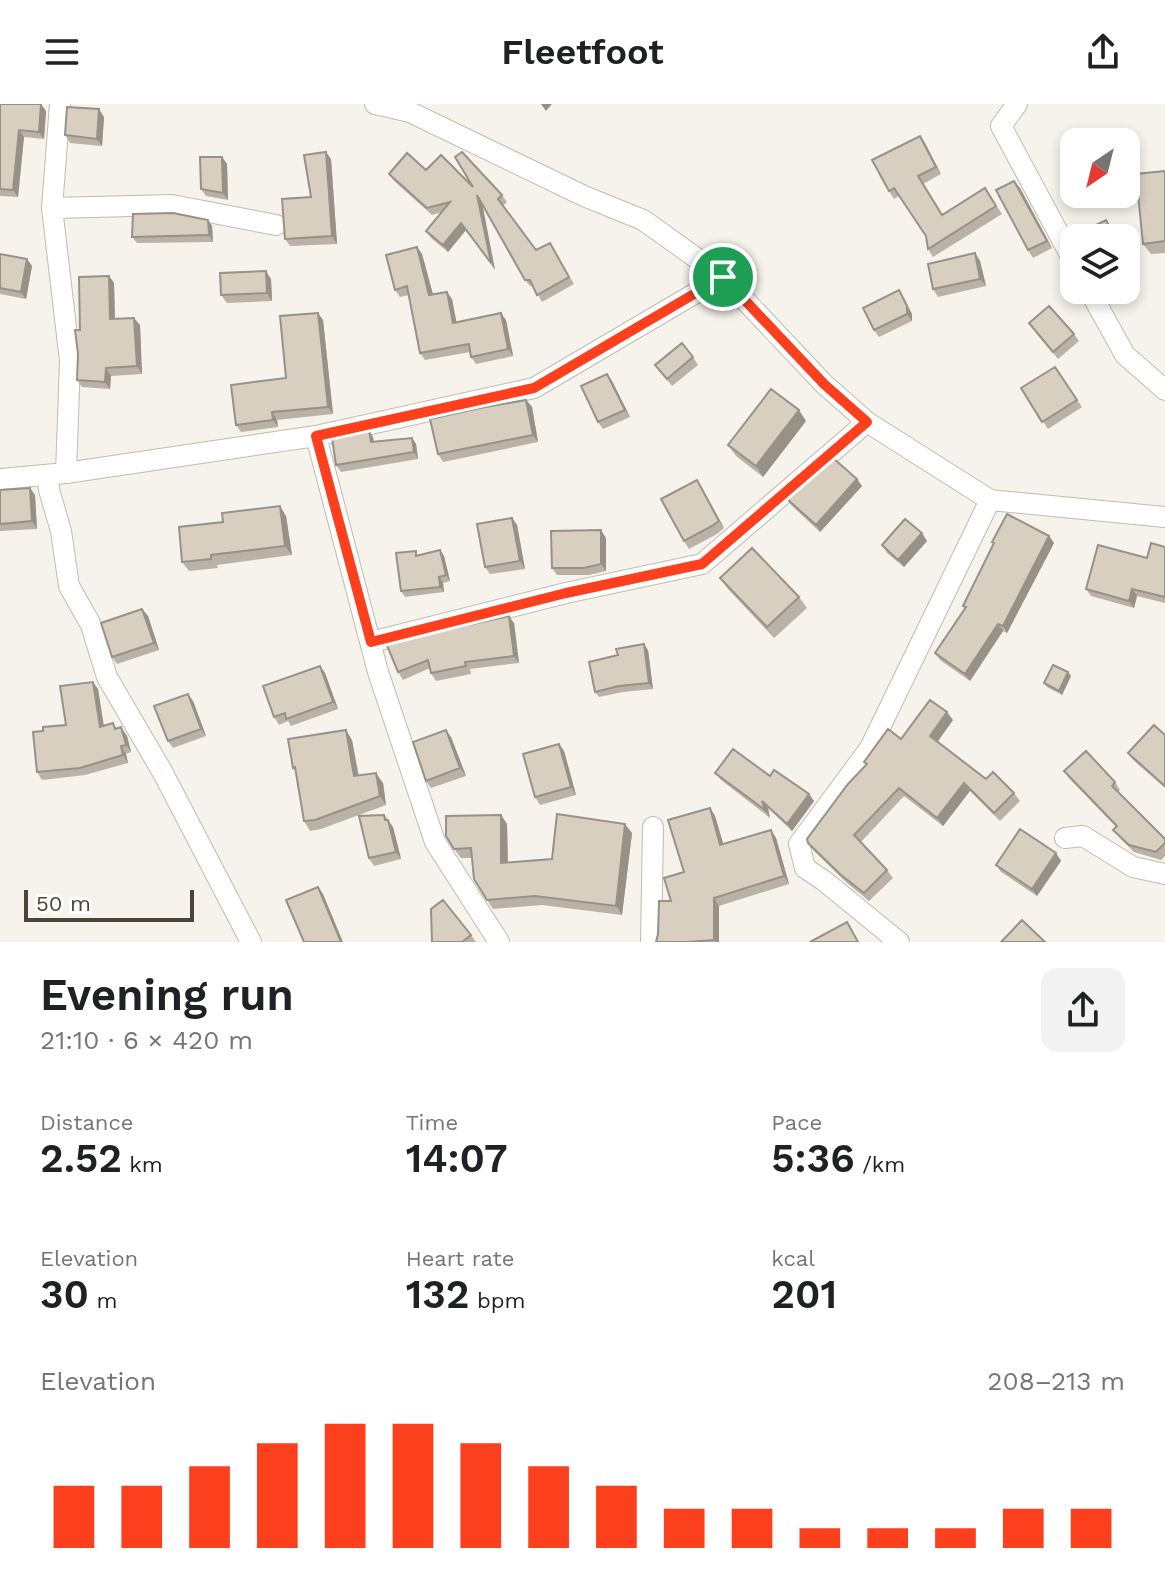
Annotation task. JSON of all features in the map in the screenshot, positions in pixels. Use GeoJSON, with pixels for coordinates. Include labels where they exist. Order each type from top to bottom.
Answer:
{"type":"FeatureCollection","features":[{"type":"Feature","properties":{"kind":"street"},"geometry":{"type":"LineString","coordinates":[[60,104],[52,208],[70,361],[57,474],[49,490],[61,531],[69,586],[91,625],[107,677],[163,773],[251,942]]}},
{"type":"Feature","properties":{"kind":"street"},"geometry":{"type":"LineString","coordinates":[[375,104],[410,112],[584,196],[643,220],[723,277],[824,384],[867,422],[990,500],[1165,517]]}},
{"type":"Feature","properties":{"kind":"street"},"geometry":{"type":"LineString","coordinates":[[1017,104],[1001,126],[1060,236]]}},
{"type":"Feature","properties":{"kind":"street"},"geometry":{"type":"LineString","coordinates":[[52,208],[172,205],[276,225]]}},
{"type":"Feature","properties":{"kind":"street"},"geometry":{"type":"LineString","coordinates":[[0,479],[57,474],[316,436],[534,388],[723,277]]}},
{"type":"Feature","properties":{"kind":"street"},"geometry":{"type":"LineString","coordinates":[[1097,304],[1125,355],[1165,390]]}},
{"type":"Feature","properties":{"kind":"street"},"geometry":{"type":"LineString","coordinates":[[371,642],[566,593],[702,564],[867,422]]}},
{"type":"Feature","properties":{"kind":"street"},"geometry":{"type":"LineString","coordinates":[[316,436],[378,672],[435,842],[499,942]]}},
{"type":"Feature","properties":{"kind":"street"},"geometry":{"type":"LineString","coordinates":[[899,942],[805,868],[799,844],[870,748],[990,500]]}},
{"type":"Feature","properties":{"kind":"street"},"geometry":{"type":"LineString","coordinates":[[651,942],[653,827]]}},
{"type":"Feature","properties":{"kind":"street"},"geometry":{"type":"LineString","coordinates":[[1065,838],[1083,836],[1133,867],[1165,874]]}},
{"type":"Feature","properties":{"kind":"building"},"geometry":{"type":"Polygon","coordinates":[[[0,104],[41,104],[39,132],[19,130],[13,190],[0,189],[0,104]]]}},
{"type":"Feature","properties":{"kind":"building"},"geometry":{"type":"Polygon","coordinates":[[[67,107],[99,109],[97,139],[65,135],[67,107]]]}},
{"type":"Feature","properties":{"kind":"building"},"geometry":{"type":"Polygon","coordinates":[[[920,136],[936,167],[918,176],[942,215],[985,188],[996,206],[928,249],[926,236],[894,188],[889,191],[872,160],[920,136]]]}},
{"type":"Feature","properties":{"kind":"building"},"geometry":{"type":"Polygon","coordinates":[[[326,152],[332,236],[285,239],[282,199],[311,197],[304,155],[326,152]]]}},
{"type":"Feature","properties":{"kind":"building"},"geometry":{"type":"Polygon","coordinates":[[[462,152],[502,195],[498,199],[536,250],[550,243],[569,277],[537,295],[530,280],[525,280],[477,195],[491,263],[461,223],[443,245],[426,231],[450,202],[427,208],[389,174],[407,153],[426,170],[441,155],[473,187],[455,157],[462,152]]]}},
{"type":"Feature","properties":{"kind":"building"},"geometry":{"type":"Polygon","coordinates":[[[200,157],[222,157],[223,193],[201,189],[200,157]]]}},
{"type":"Feature","properties":{"kind":"building"},"geometry":{"type":"Polygon","coordinates":[[[1165,171],[1165,241],[1143,244],[1140,174],[1165,171]]]}},
{"type":"Feature","properties":{"kind":"building"},"geometry":{"type":"Polygon","coordinates":[[[1014,181],[1047,241],[1028,250],[996,190],[1014,181]]]}},
{"type":"Feature","properties":{"kind":"building"},"geometry":{"type":"Polygon","coordinates":[[[173,213],[208,220],[209,235],[132,237],[133,214],[173,213]]]}},
{"type":"Feature","properties":{"kind":"building"},"geometry":{"type":"Polygon","coordinates":[[[417,247],[429,295],[447,292],[453,323],[501,313],[508,349],[471,357],[469,344],[420,353],[407,286],[395,290],[386,255],[417,247]]]}},
{"type":"Feature","properties":{"kind":"building"},"geometry":{"type":"Polygon","coordinates":[[[975,253],[980,279],[933,289],[928,264],[975,253]]]}},
{"type":"Feature","properties":{"kind":"building"},"geometry":{"type":"Polygon","coordinates":[[[0,254],[27,259],[21,292],[0,288],[0,254]]]}},
{"type":"Feature","properties":{"kind":"building"},"geometry":{"type":"Polygon","coordinates":[[[266,271],[267,293],[221,295],[220,273],[266,271]]]}},
{"type":"Feature","properties":{"kind":"building"},"geometry":{"type":"Polygon","coordinates":[[[109,276],[110,319],[134,318],[137,366],[106,368],[105,382],[77,380],[75,330],[80,330],[79,277],[109,276]]]}},
{"type":"Feature","properties":{"kind":"building"},"geometry":{"type":"Polygon","coordinates":[[[899,290],[907,306],[907,314],[874,330],[863,308],[899,290]]]}},
{"type":"Feature","properties":{"kind":"building"},"geometry":{"type":"Polygon","coordinates":[[[1049,306],[1074,334],[1053,352],[1029,323],[1049,306]]]}},
{"type":"Feature","properties":{"kind":"building"},"geometry":{"type":"Polygon","coordinates":[[[318,313],[328,407],[272,412],[273,420],[236,425],[231,385],[286,378],[280,316],[318,313]]]}},
{"type":"Feature","properties":{"kind":"building"},"geometry":{"type":"Polygon","coordinates":[[[682,343],[693,357],[667,379],[655,365],[682,343]]]}},
{"type":"Feature","properties":{"kind":"building"},"geometry":{"type":"Polygon","coordinates":[[[1055,367],[1077,400],[1042,422],[1021,388],[1055,367]]]}},
{"type":"Feature","properties":{"kind":"building"},"geometry":{"type":"Polygon","coordinates":[[[607,374],[625,410],[598,422],[581,386],[607,374]]]}},
{"type":"Feature","properties":{"kind":"building"},"geometry":{"type":"Polygon","coordinates":[[[771,389],[799,410],[756,466],[728,445],[771,389]]]}},
{"type":"Feature","properties":{"kind":"building"},"geometry":{"type":"Polygon","coordinates":[[[526,400],[533,435],[438,454],[430,419],[526,400]]]}},
{"type":"Feature","properties":{"kind":"building"},"geometry":{"type":"Polygon","coordinates":[[[369,430],[371,442],[412,438],[414,452],[336,465],[332,438],[369,430]]]}},
{"type":"Feature","properties":{"kind":"building"},"geometry":{"type":"Polygon","coordinates":[[[833,458],[857,479],[816,525],[786,498],[833,458]]]}},
{"type":"Feature","properties":{"kind":"building"},"geometry":{"type":"Polygon","coordinates":[[[697,480],[719,521],[684,541],[661,499],[697,480]]]}},
{"type":"Feature","properties":{"kind":"building"},"geometry":{"type":"Polygon","coordinates":[[[30,488],[32,521],[0,524],[0,490],[30,488]]]}},
{"type":"Feature","properties":{"kind":"building"},"geometry":{"type":"Polygon","coordinates":[[[280,506],[285,546],[211,555],[211,559],[182,562],[179,527],[223,522],[222,513],[280,506]]]}},
{"type":"Feature","properties":{"kind":"building"},"geometry":{"type":"Polygon","coordinates":[[[1007,514],[1049,536],[1003,626],[998,624],[965,674],[935,653],[966,607],[963,606],[1007,514]]]}},
{"type":"Feature","properties":{"kind":"building"},"geometry":{"type":"Polygon","coordinates":[[[512,518],[520,561],[485,567],[477,524],[512,518]]]}},
{"type":"Feature","properties":{"kind":"building"},"geometry":{"type":"Polygon","coordinates":[[[905,519],[922,533],[898,560],[882,545],[905,519]]]}},
{"type":"Feature","properties":{"kind":"building"},"geometry":{"type":"Polygon","coordinates":[[[601,530],[601,564],[584,568],[552,568],[551,531],[601,530]]]}},
{"type":"Feature","properties":{"kind":"building"},"geometry":{"type":"Polygon","coordinates":[[[1151,543],[1165,547],[1165,597],[1132,589],[1129,601],[1086,589],[1098,545],[1147,558],[1151,543]]]}},
{"type":"Feature","properties":{"kind":"building"},"geometry":{"type":"Polygon","coordinates":[[[752,548],[799,597],[767,627],[720,578],[752,548]]]}},
{"type":"Feature","properties":{"kind":"building"},"geometry":{"type":"Polygon","coordinates":[[[440,550],[446,575],[439,577],[440,587],[401,591],[396,553],[416,551],[416,556],[440,550]]]}},
{"type":"Feature","properties":{"kind":"building"},"geometry":{"type":"Polygon","coordinates":[[[142,609],[154,643],[112,657],[101,623],[142,609]]]}},
{"type":"Feature","properties":{"kind":"building"},"geometry":{"type":"Polygon","coordinates":[[[509,616],[514,656],[465,662],[466,666],[431,673],[428,660],[398,672],[386,643],[509,616]]]}},
{"type":"Feature","properties":{"kind":"building"},"geometry":{"type":"Polygon","coordinates":[[[644,644],[649,683],[595,692],[589,662],[618,655],[616,649],[644,644]]]}},
{"type":"Feature","properties":{"kind":"building"},"geometry":{"type":"Polygon","coordinates":[[[1053,665],[1068,672],[1059,691],[1044,683],[1053,665]]]}},
{"type":"Feature","properties":{"kind":"building"},"geometry":{"type":"Polygon","coordinates":[[[320,666],[333,702],[286,719],[285,713],[274,717],[263,686],[320,666]]]}},
{"type":"Feature","properties":{"kind":"building"},"geometry":{"type":"Polygon","coordinates":[[[93,682],[100,727],[113,723],[115,729],[121,727],[126,745],[121,746],[123,755],[80,768],[37,772],[33,732],[43,731],[43,727],[66,725],[60,686],[93,682]]]}},
{"type":"Feature","properties":{"kind":"building"},"geometry":{"type":"Polygon","coordinates":[[[188,694],[201,729],[168,741],[154,706],[188,694]]]}},
{"type":"Feature","properties":{"kind":"building"},"geometry":{"type":"Polygon","coordinates":[[[930,700],[947,712],[930,736],[986,779],[993,772],[1014,793],[994,813],[964,783],[937,818],[899,788],[854,835],[887,870],[864,893],[841,875],[807,839],[867,764],[864,762],[888,729],[901,739],[930,700]]]}},
{"type":"Feature","properties":{"kind":"building"},"geometry":{"type":"Polygon","coordinates":[[[1154,725],[1165,735],[1165,786],[1128,753],[1154,725]]]}},
{"type":"Feature","properties":{"kind":"building"},"geometry":{"type":"Polygon","coordinates":[[[346,730],[354,776],[376,773],[380,796],[315,820],[304,821],[288,739],[346,730]]]}},
{"type":"Feature","properties":{"kind":"building"},"geometry":{"type":"Polygon","coordinates":[[[446,730],[460,768],[426,781],[413,742],[446,730]]]}},
{"type":"Feature","properties":{"kind":"building"},"geometry":{"type":"Polygon","coordinates":[[[559,744],[571,787],[535,797],[523,754],[559,744]]]}},
{"type":"Feature","properties":{"kind":"building"},"geometry":{"type":"Polygon","coordinates":[[[733,749],[770,776],[774,770],[809,794],[787,824],[762,801],[765,810],[715,773],[733,749]]]}},
{"type":"Feature","properties":{"kind":"building"},"geometry":{"type":"Polygon","coordinates":[[[1086,751],[1115,782],[1112,786],[1165,839],[1156,852],[1129,845],[1113,830],[1117,826],[1064,771],[1086,751]]]}},
{"type":"Feature","properties":{"kind":"building"},"geometry":{"type":"Polygon","coordinates":[[[710,808],[720,845],[771,830],[784,876],[714,898],[714,940],[656,942],[659,901],[671,901],[664,878],[684,872],[668,820],[710,808]]]}},
{"type":"Feature","properties":{"kind":"building"},"geometry":{"type":"Polygon","coordinates":[[[557,814],[625,824],[616,906],[535,896],[487,900],[474,879],[471,848],[454,849],[446,836],[446,816],[501,815],[501,863],[552,859],[557,814]]]}},
{"type":"Feature","properties":{"kind":"building"},"geometry":{"type":"Polygon","coordinates":[[[384,815],[396,852],[369,858],[359,816],[384,815]]]}},
{"type":"Feature","properties":{"kind":"building"},"geometry":{"type":"Polygon","coordinates":[[[1020,829],[1056,853],[1032,889],[996,865],[1020,829]]]}},
{"type":"Feature","properties":{"kind":"building"},"geometry":{"type":"Polygon","coordinates":[[[318,887],[341,942],[304,942],[286,900],[318,887]]]}},
{"type":"Feature","properties":{"kind":"building"},"geometry":{"type":"Polygon","coordinates":[[[443,900],[471,935],[462,942],[432,942],[431,909],[443,900]]]}},
{"type":"Feature","properties":{"kind":"building"},"geometry":{"type":"Polygon","coordinates":[[[1022,920],[1045,942],[1001,942],[1022,920]]]}},
{"type":"Feature","properties":{"kind":"building"},"geometry":{"type":"Polygon","coordinates":[[[847,922],[858,942],[810,942],[847,922]]]}},
{"type":"Feature","properties":{"kind":"route"},"geometry":{"type":"LineString","coordinates":[[723,277],[824,384],[867,422],[702,564],[566,593],[371,642],[316,436],[534,388],[723,277]]}}]}
